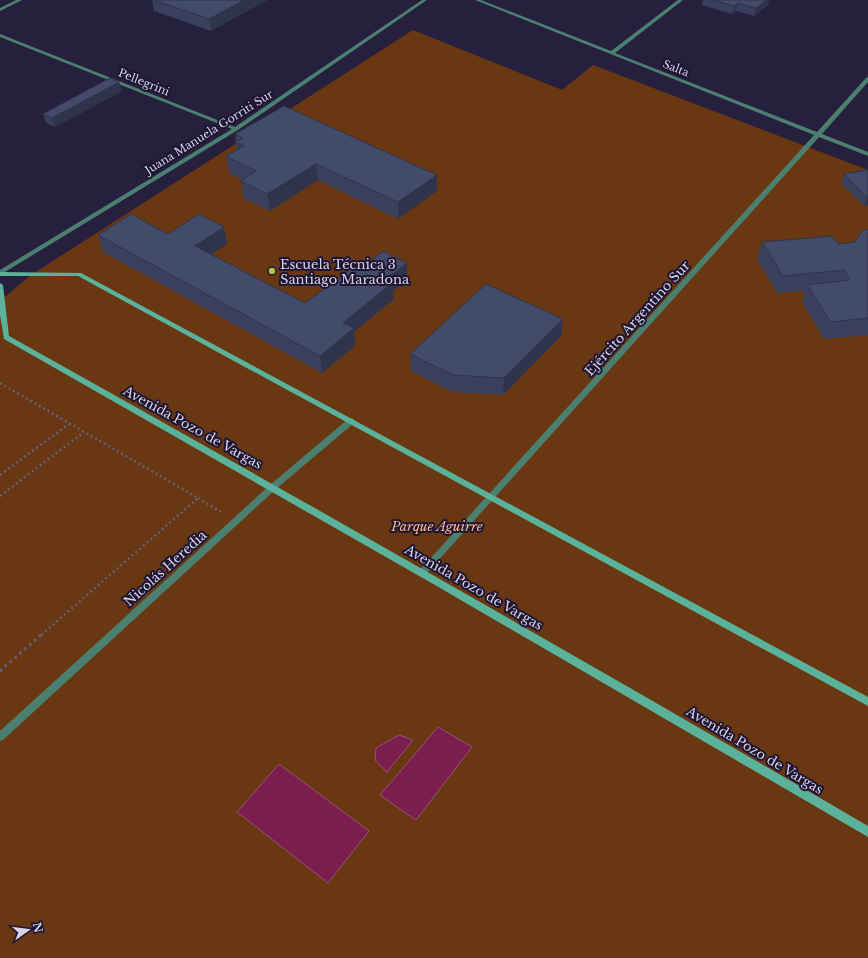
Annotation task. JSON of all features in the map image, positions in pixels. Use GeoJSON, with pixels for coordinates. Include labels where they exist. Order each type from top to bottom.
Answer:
{"type":"FeatureCollection","features":[{"type":"Feature","properties":{"kind":"main road"},"geometry":{"type":"LineString","coordinates":[[0,273],[79,274],[868,702]]}},
{"type":"Feature","properties":{"kind":"main road","name":"Avenida Pozo de Vargas"},"geometry":{"type":"LineString","coordinates":[[0,284],[3,337],[423,572],[689,726],[868,832]]}},
{"type":"Feature","properties":{"kind":"street"},"geometry":{"type":"LineString","coordinates":[[0,10],[20,0]]}},
{"type":"Feature","properties":{"kind":"street","name":"Juana Manuela Gorriti Sur"},"geometry":{"type":"LineString","coordinates":[[0,273],[236,129],[425,0]]}},
{"type":"Feature","properties":{"kind":"street","name":"Salta"},"geometry":{"type":"LineString","coordinates":[[477,0],[868,154]]}},
{"type":"Feature","properties":{"kind":"street"},"geometry":{"type":"LineString","coordinates":[[611,53],[681,0]]}},
{"type":"Feature","properties":{"kind":"street","name":"Pellegrini"},"geometry":{"type":"LineString","coordinates":[[0,35],[236,129]]}},
{"type":"Feature","properties":{"kind":"street","name":"Ejército Argentino Sur"},"geometry":{"type":"LineString","coordinates":[[423,572],[868,79]]}},
{"type":"Feature","properties":{"kind":"street","name":"Nicolás Heredia"},"geometry":{"type":"LineString","coordinates":[[0,737],[272,487],[351,421]]}},
{"type":"Feature","properties":{"kind":"path"},"geometry":{"type":"LineString","coordinates":[[0,383],[235,521]]}},
{"type":"Feature","properties":{"kind":"path"},"geometry":{"type":"LineString","coordinates":[[0,475],[70,424]]}},
{"type":"Feature","properties":{"kind":"path"},"geometry":{"type":"LineString","coordinates":[[0,496],[84,432]]}},
{"type":"Feature","properties":{"kind":"path"},"geometry":{"type":"LineString","coordinates":[[0,670],[198,498]]}},
{"type":"Feature","properties":{"kind":"green space","name":"Parque Aguirre"},"geometry":{"type":"Polygon","coordinates":[[[413,30],[562,90],[593,65],[868,170],[868,958],[0,958],[0,301],[31,275],[413,30]]]}},
{"type":"Feature","properties":{"kind":"shaded area"},"geometry":{"type":"Polygon","coordinates":[[[438,727],[472,747],[416,820],[380,795],[438,727]]]}},
{"type":"Feature","properties":{"kind":"shaded area"},"geometry":{"type":"Polygon","coordinates":[[[399,735],[413,740],[387,772],[375,760],[376,748],[399,735]]]}},
{"type":"Feature","properties":{"kind":"shaded area"},"geometry":{"type":"Polygon","coordinates":[[[279,764],[369,831],[328,883],[237,812],[279,764]]]}},
{"type":"Feature","properties":{"kind":"building"},"geometry":{"type":"Polygon","coordinates":[[[154,0],[244,0],[209,19],[154,0]]]}},
{"type":"Feature","properties":{"kind":"building"},"geometry":{"type":"Polygon","coordinates":[[[714,0],[766,0],[756,8],[738,3],[734,6],[714,0]]]}},
{"type":"Feature","properties":{"kind":"building"},"geometry":{"type":"Polygon","coordinates":[[[110,78],[119,82],[52,118],[43,114],[110,78]]]}},
{"type":"Feature","properties":{"kind":"building"},"geometry":{"type":"Polygon","coordinates":[[[284,106],[437,175],[398,202],[316,164],[267,194],[241,181],[256,171],[226,156],[244,146],[235,142],[243,138],[235,134],[284,106]]]}},
{"type":"Feature","properties":{"kind":"building"},"geometry":{"type":"Polygon","coordinates":[[[868,170],[868,197],[867,197],[844,174],[868,170]]]}},
{"type":"Feature","properties":{"kind":"building"},"geometry":{"type":"Polygon","coordinates":[[[131,214],[168,234],[199,214],[224,227],[195,246],[305,303],[356,265],[362,268],[383,251],[407,263],[386,279],[393,282],[343,323],[354,328],[320,356],[98,235],[131,214]]]}},
{"type":"Feature","properties":{"kind":"building"},"geometry":{"type":"Polygon","coordinates":[[[864,229],[868,230],[868,318],[831,322],[807,285],[850,280],[844,270],[783,276],[762,242],[832,236],[838,244],[855,242],[864,229]]]}},
{"type":"Feature","properties":{"kind":"building"},"geometry":{"type":"Polygon","coordinates":[[[486,284],[563,319],[504,378],[453,375],[410,354],[486,284]]]}},
{"type":"Feature","properties":{"kind":"place","name":"Escuela Técnica 3 Santiago Maradona"},"geometry":{"type":"Point","coordinates":[272,271]}}]}
